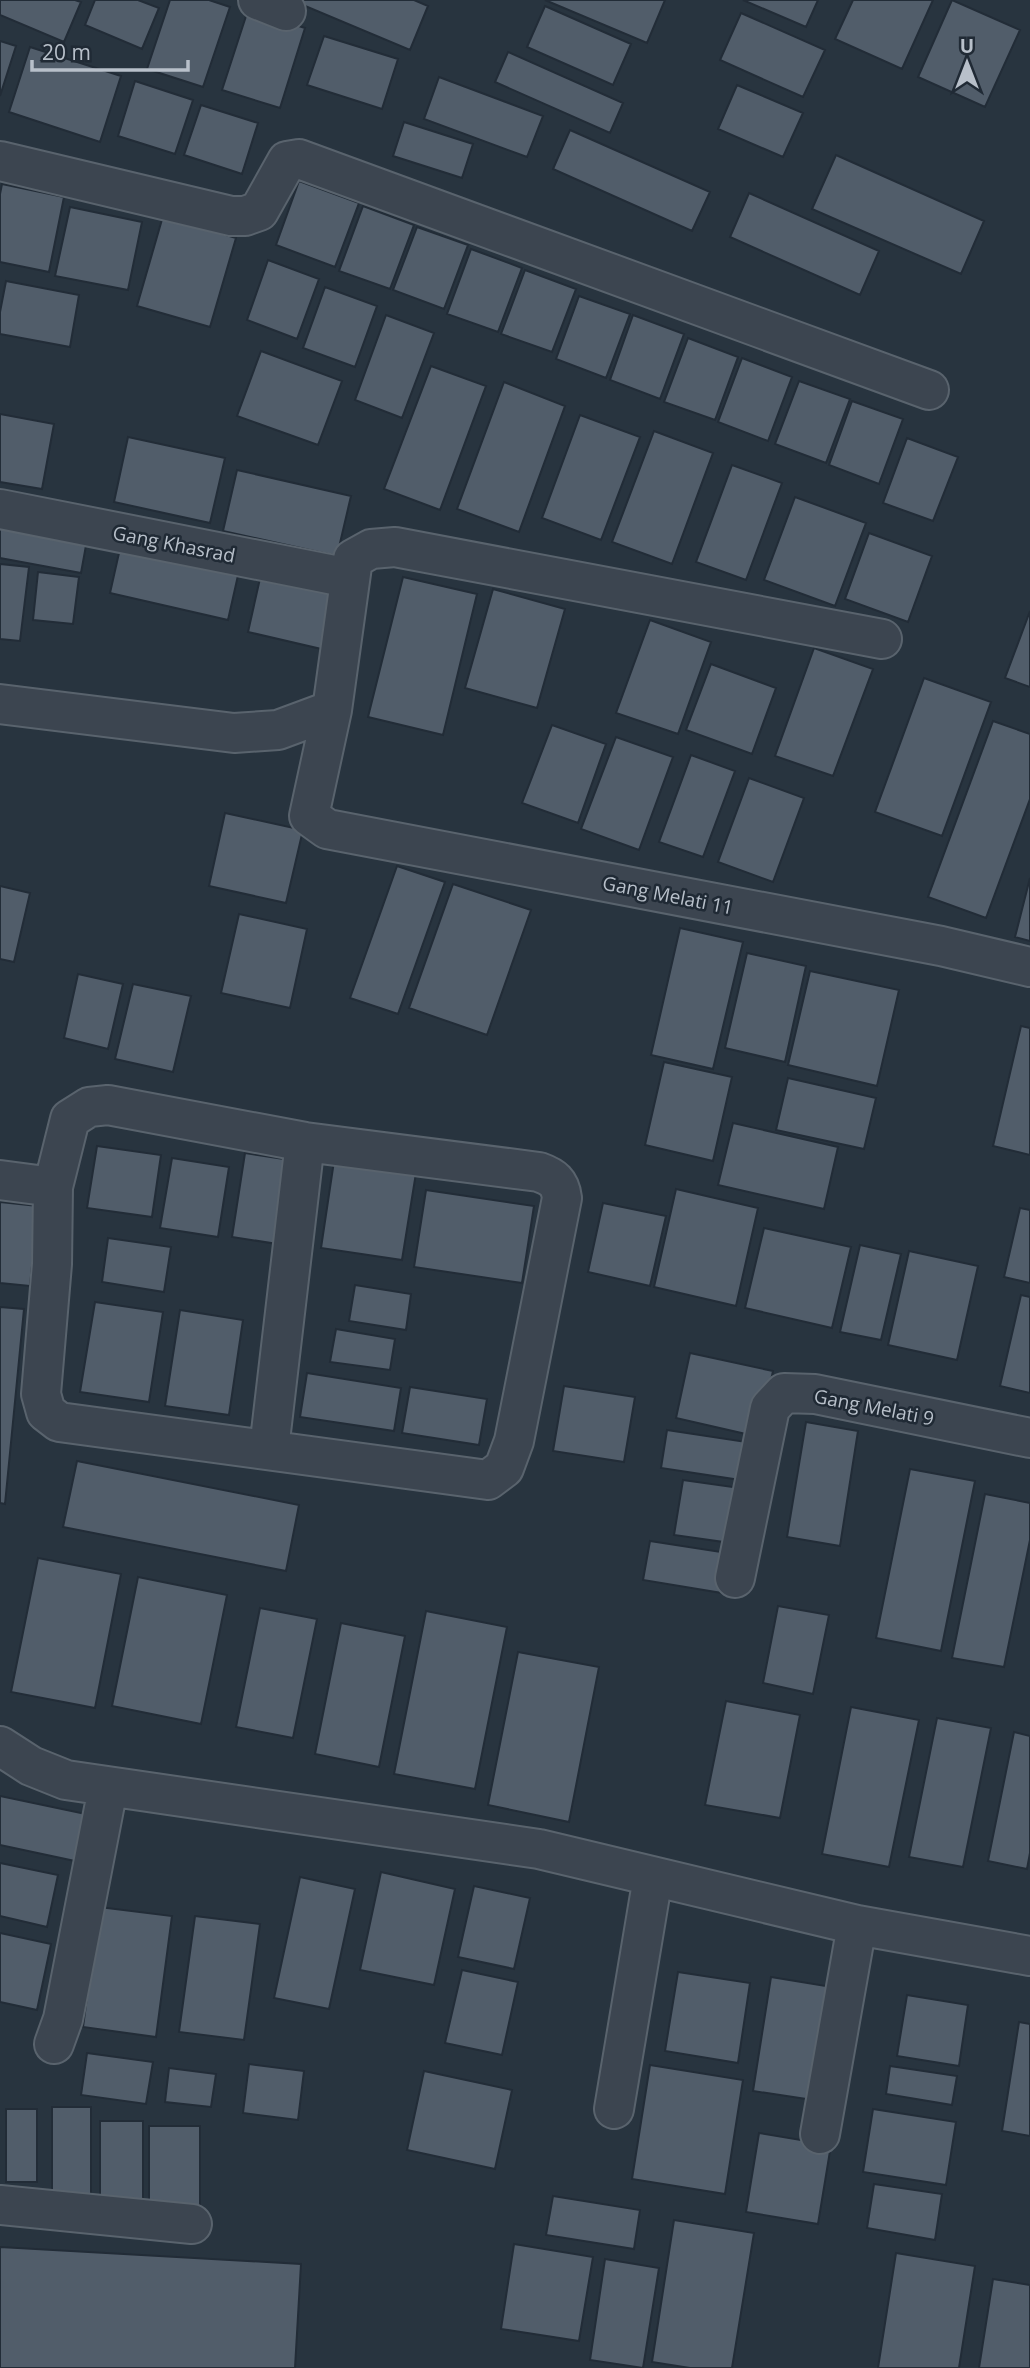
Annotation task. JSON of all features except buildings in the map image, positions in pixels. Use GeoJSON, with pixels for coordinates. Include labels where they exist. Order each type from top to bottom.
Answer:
{"type":"FeatureCollection","features":[{"type":"Feature","properties":{"kind":"street"},"geometry":{"type":"LineString","coordinates":[[0,161],[231,216],[245,216],[259,211],[287,160],[309,161],[929,390]]}},
{"type":"Feature","properties":{"kind":"street","name":"Gang Khasrad"},"geometry":{"type":"LineString","coordinates":[[0,509],[349,578]]}},
{"type":"Feature","properties":{"kind":"street"},"geometry":{"type":"LineString","coordinates":[[0,704],[234,733],[278,730],[332,710],[353,559],[371,549],[395,547],[882,639]]}},
{"type":"Feature","properties":{"kind":"street","name":"Gang Melati 11"},"geometry":{"type":"LineString","coordinates":[[332,710],[309,816],[327,830],[941,946],[1030,967]]}},
{"type":"Feature","properties":{"kind":"street"},"geometry":{"type":"LineString","coordinates":[[108,1105],[304,1142],[539,1172],[558,1182],[562,1198],[514,1441],[504,1468],[488,1480],[59,1422],[46,1412],[41,1394],[52,1264],[53,1187],[71,1119],[89,1107],[108,1105]]}},
{"type":"Feature","properties":{"kind":"street"},"geometry":{"type":"LineString","coordinates":[[269,1450],[304,1142]]}},
{"type":"Feature","properties":{"kind":"street"},"geometry":{"type":"LineString","coordinates":[[0,1181],[53,1187]]}},
{"type":"Feature","properties":{"kind":"street","name":"Gang Melati 9"},"geometry":{"type":"LineString","coordinates":[[735,1578],[770,1408],[784,1393],[815,1394],[1030,1438]]}},
{"type":"Feature","properties":{"kind":"street"},"geometry":{"type":"LineString","coordinates":[[0,1746],[31,1766],[66,1780],[539,1849],[858,1925],[1030,1956]]}},
{"type":"Feature","properties":{"kind":"street"},"geometry":{"type":"LineString","coordinates":[[54,2044],[63,2019],[108,1788]]}},
{"type":"Feature","properties":{"kind":"street"},"geometry":{"type":"LineString","coordinates":[[614,2109],[653,1877]]}},
{"type":"Feature","properties":{"kind":"street"},"geometry":{"type":"LineString","coordinates":[[820,2134],[858,1925]]}},
{"type":"Feature","properties":{"kind":"street"},"geometry":{"type":"LineString","coordinates":[[0,2205],[192,2224]]}}]}
